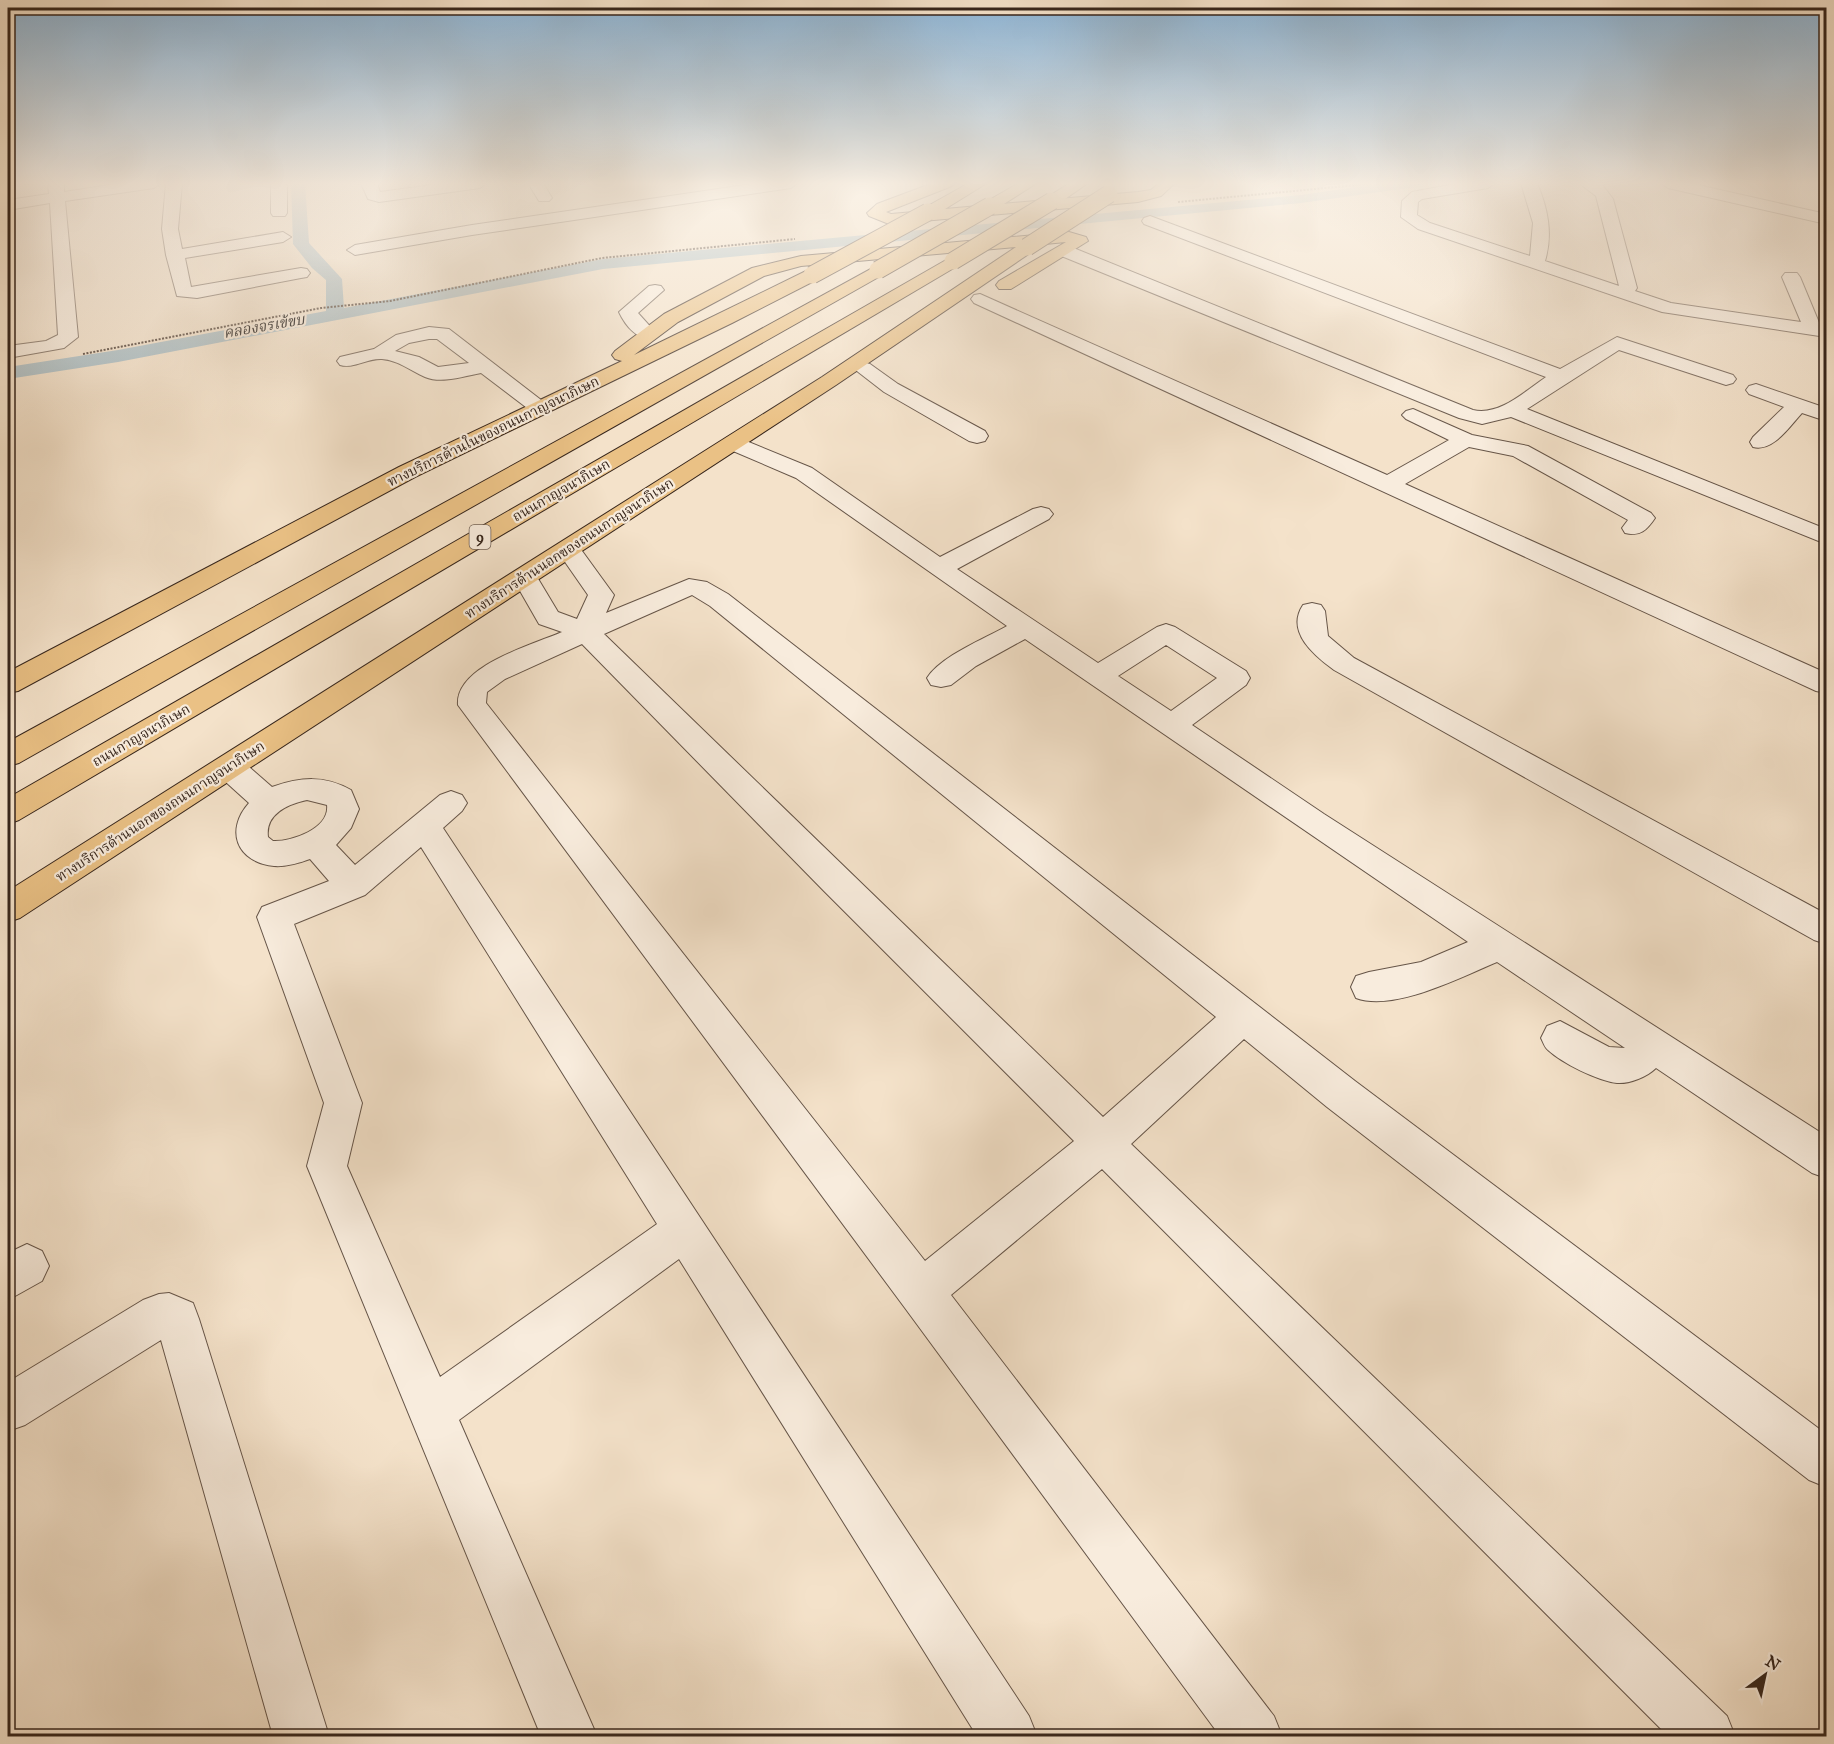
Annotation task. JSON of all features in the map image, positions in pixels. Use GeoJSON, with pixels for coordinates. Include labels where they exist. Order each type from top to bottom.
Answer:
{"type":"FeatureCollection","features":[{"type":"Feature","properties":{"kind":"main road"},"geometry":{"type":"LineString","coordinates":[[589,383],[647,334],[671,318],[758,272],[788,264]]}},
{"type":"Feature","properties":{"kind":"main road","name":"ทางบริการด้านในของถนนกาญจนาภิเษก"},"geometry":{"type":"LineString","coordinates":[[8,684],[373,490],[538,407],[691,337],[832,264]]}},
{"type":"Feature","properties":{"kind":"main road","name":"9"},"geometry":{"type":"LineString","coordinates":[[8,755],[888,264]]}},
{"type":"Feature","properties":{"kind":"main road","name":"ถนนกาญจนาภิเษก"},"geometry":{"type":"LineString","coordinates":[[8,812],[946,264]]}},
{"type":"Feature","properties":{"kind":"main road","name":"ทางบริการด้านนอกของถนนกาญจนาภิเษก"},"geometry":{"type":"LineString","coordinates":[[8,908],[734,443],[1001,264]]}},
{"type":"Feature","properties":{"kind":"main road"},"geometry":{"type":"LineString","coordinates":[[829,381],[863,368],[1041,264]]}},
{"type":"Feature","properties":{"kind":"street"},"geometry":{"type":"LineString","coordinates":[[8,352],[53,346],[65,341],[68,337],[63,264]]}},
{"type":"Feature","properties":{"kind":"street"},"geometry":{"type":"LineString","coordinates":[[176,264],[183,292],[186,293],[301,273]]}},
{"type":"Feature","properties":{"kind":"street"},"geometry":{"type":"LineString","coordinates":[[1098,264],[1466,414],[1482,418],[1511,410],[1617,343],[1726,379]]}},
{"type":"Feature","properties":{"kind":"street"},"geometry":{"type":"LineString","coordinates":[[1265,264],[1562,376]]}},
{"type":"Feature","properties":{"kind":"street"},"geometry":{"type":"LineString","coordinates":[[1537,264],[1668,308],[1820,330]]}},
{"type":"Feature","properties":{"kind":"street"},"geometry":{"type":"LineString","coordinates":[[1622,264],[1628,288],[1625,294]]}},
{"type":"Feature","properties":{"kind":"street"},"geometry":{"type":"LineString","coordinates":[[1791,277],[1820,330]]}},
{"type":"Feature","properties":{"kind":"street"},"geometry":{"type":"LineString","coordinates":[[647,334],[628,312],[655,291]]}},
{"type":"Feature","properties":{"kind":"street"},"geometry":{"type":"LineString","coordinates":[[980,299],[1827,684]]}},
{"type":"Feature","properties":{"kind":"street"},"geometry":{"type":"LineString","coordinates":[[381,353],[387,347],[403,339],[429,333],[442,333],[538,407]]}},
{"type":"Feature","properties":{"kind":"street"},"geometry":{"type":"LineString","coordinates":[[347,361],[381,353],[411,361],[433,373],[442,374],[485,366]]}},
{"type":"Feature","properties":{"kind":"street"},"geometry":{"type":"LineString","coordinates":[[863,368],[891,388],[977,436]]}},
{"type":"Feature","properties":{"kind":"street"},"geometry":{"type":"LineString","coordinates":[[1756,390],[1827,415]]}},
{"type":"Feature","properties":{"kind":"street"},"geometry":{"type":"LineString","coordinates":[[1761,442],[1798,405]]}},
{"type":"Feature","properties":{"kind":"street"},"geometry":{"type":"LineString","coordinates":[[1400,409],[1466,440],[1520,451],[1643,518],[1634,528]]}},
{"type":"Feature","properties":{"kind":"street"},"geometry":{"type":"LineString","coordinates":[[1511,410],[1827,537]]}},
{"type":"Feature","properties":{"kind":"street"},"geometry":{"type":"LineString","coordinates":[[1388,484],[1466,440]]}},
{"type":"Feature","properties":{"kind":"street"},"geometry":{"type":"LineString","coordinates":[[734,443],[804,473],[1171,726],[1827,1159]]}},
{"type":"Feature","properties":{"kind":"street"},"geometry":{"type":"LineString","coordinates":[[939,568],[1041,514]]}},
{"type":"Feature","properties":{"kind":"street"},"geometry":{"type":"LineString","coordinates":[[568,549],[601,595],[585,631]]}},
{"type":"Feature","properties":{"kind":"street"},"geometry":{"type":"LineString","coordinates":[[525,577],[548,618],[585,631],[1102,1144],[1707,1737]]}},
{"type":"Feature","properties":{"kind":"street"},"geometry":{"type":"LineString","coordinates":[[1254,1737],[921,1292],[472,705],[471,694],[477,685],[495,672],[688,587],[698,588],[719,600],[1242,1017],[1827,1463]]}},
{"type":"Feature","properties":{"kind":"street"},"geometry":{"type":"LineString","coordinates":[[1312,611],[1310,626],[1317,643],[1344,664],[1827,930]]}},
{"type":"Feature","properties":{"kind":"street"},"geometry":{"type":"LineString","coordinates":[[941,678],[966,660],[1026,627]]}},
{"type":"Feature","properties":{"kind":"street"},"geometry":{"type":"LineString","coordinates":[[1097,676],[1166,633],[1236,678],[1171,726]]}},
{"type":"Feature","properties":{"kind":"street"},"geometry":{"type":"LineString","coordinates":[[229,767],[270,803]]}},
{"type":"Feature","properties":{"kind":"street"},"geometry":{"type":"LineString","coordinates":[[307,789],[332,792],[340,799],[343,808],[341,818],[334,830],[316,844],[293,853],[277,854],[264,851],[255,845],[250,837],[251,827],[256,816],[270,803],[292,791],[307,789]]}},
{"type":"Feature","properties":{"kind":"street"},"geometry":{"type":"LineString","coordinates":[[569,1737],[327,1166],[343,1103],[274,917],[353,886],[438,814],[684,1230],[1009,1737]]}},
{"type":"Feature","properties":{"kind":"street"},"geometry":{"type":"LineString","coordinates":[[316,844],[353,886]]}},
{"type":"Feature","properties":{"kind":"street"},"geometry":{"type":"LineString","coordinates":[[1369,987],[1425,977],[1501,944]]}},
{"type":"Feature","properties":{"kind":"street"},"geometry":{"type":"LineString","coordinates":[[921,1292],[1102,1144],[1242,1017]]}},
{"type":"Feature","properties":{"kind":"street"},"geometry":{"type":"LineString","coordinates":[[1560,1038],[1601,1061],[1618,1066],[1636,1062],[1653,1044]]}},
{"type":"Feature","properties":{"kind":"street"},"geometry":{"type":"LineString","coordinates":[[431,1411],[684,1230]]}},
{"type":"Feature","properties":{"kind":"street"},"geometry":{"type":"LineString","coordinates":[[8,1408],[159,1316],[169,1315],[177,1319],[302,1737]]}},
{"type":"Feature","properties":{"kind":"path"},"geometry":{"type":"LineString","coordinates":[[75,355],[321,308],[390,301],[571,264]]}},
{"type":"Feature","properties":{"kind":"waterway"},"geometry":{"type":"LineString","coordinates":[[318,264],[334,279],[335,315]]}},
{"type":"Feature","properties":{"kind":"waterway","name":"คลองจรเข้ขบ"},"geometry":{"type":"LineString","coordinates":[[335,315],[601,264]]}},
{"type":"Feature","properties":{"kind":"waterway","name":"คลองจรเข้ขบ"},"geometry":{"type":"LineString","coordinates":[[8,373],[118,356],[335,315]]}}]}
